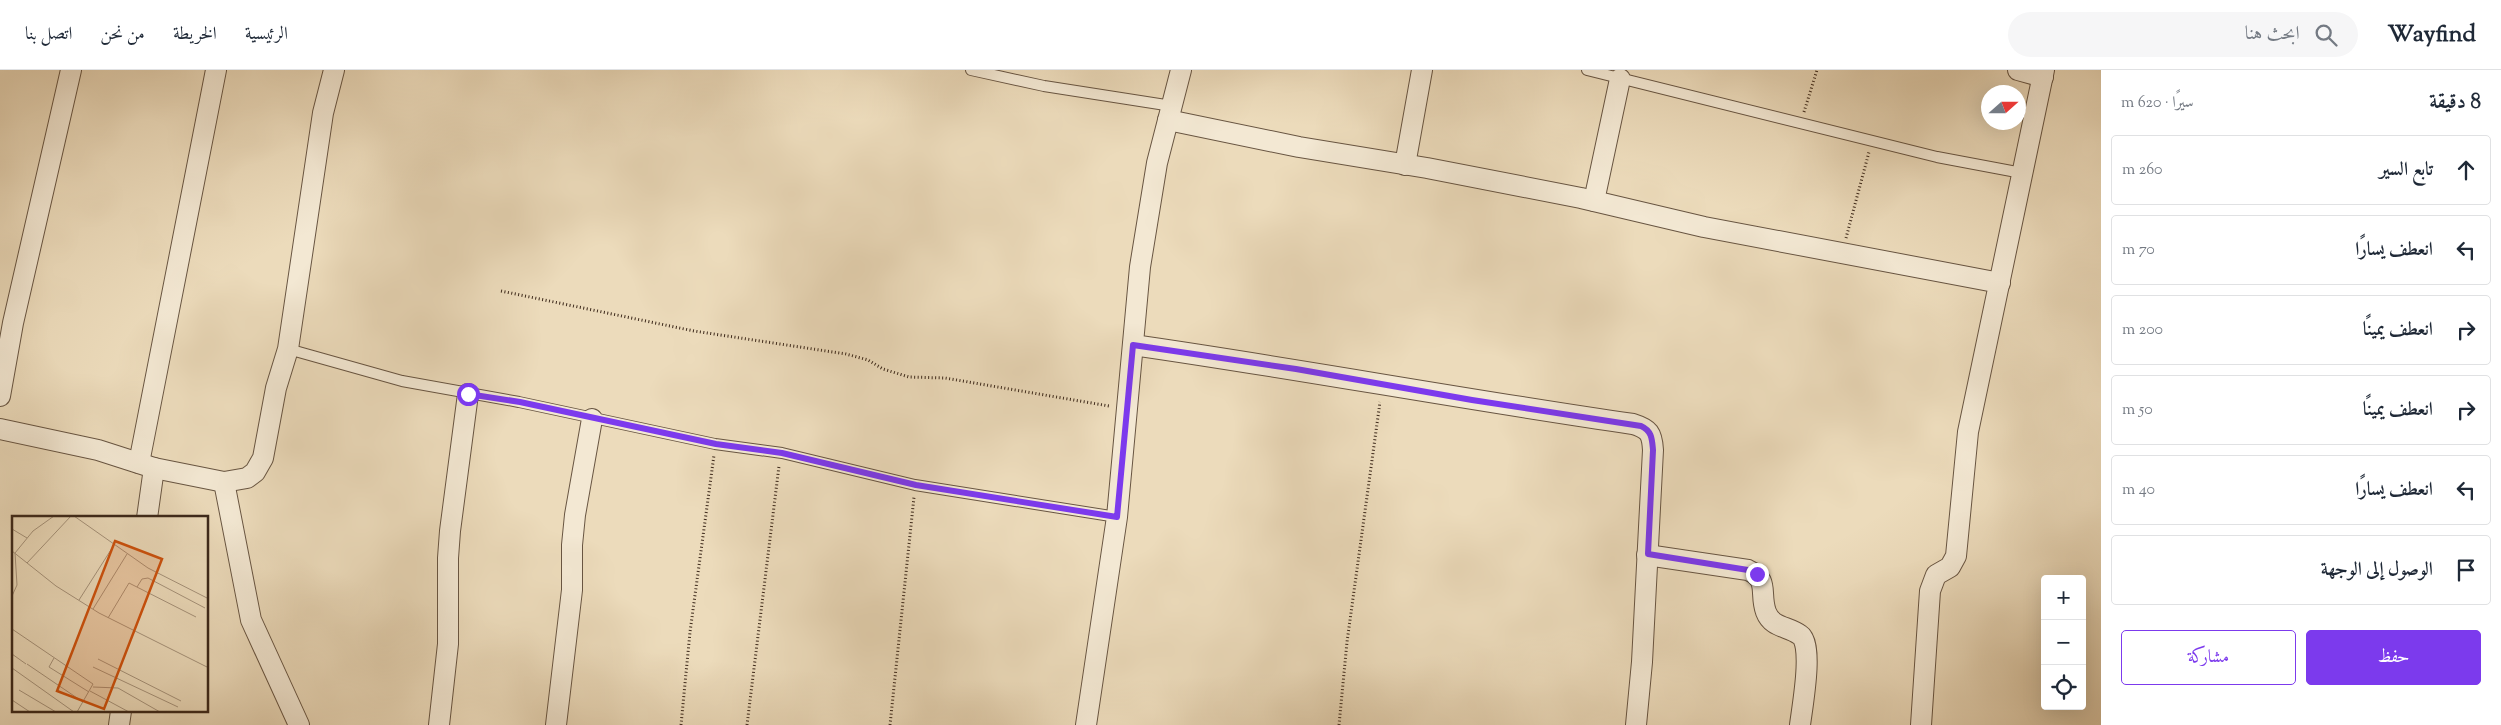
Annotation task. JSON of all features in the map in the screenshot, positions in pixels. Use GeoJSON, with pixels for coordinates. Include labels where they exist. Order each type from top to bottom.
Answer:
{"type":"FeatureCollection","features":[{"type":"Feature","properties":{"kind":"street"},"geometry":{"type":"LineString","coordinates":[[0,396],[13,323],[71,70]]}},
{"type":"Feature","properties":{"kind":"street"},"geometry":{"type":"LineString","coordinates":[[147,516],[146,465],[216,70]]}},
{"type":"Feature","properties":{"kind":"street"},"geometry":{"type":"LineString","coordinates":[[0,429],[98,450],[146,465],[224,482],[247,478],[255,472],[263,458],[276,388],[288,349],[323,113],[334,70]]}},
{"type":"Feature","properties":{"kind":"street"},"geometry":{"type":"LineString","coordinates":[[1086,725],[1117,517],[1140,267],[1157,163],[1181,70]]}},
{"type":"Feature","properties":{"kind":"street"},"geometry":{"type":"LineString","coordinates":[[1405,165],[1422,70]]}},
{"type":"Feature","properties":{"kind":"street"},"geometry":{"type":"LineString","coordinates":[[1921,725],[1930,590],[1936,575],[1950,567],[1956,556],[1968,432],[2044,73],[2018,70]]}},
{"type":"Feature","properties":{"kind":"street"},"geometry":{"type":"LineString","coordinates":[[1594,201],[1620,79]]}},
{"type":"Feature","properties":{"kind":"street"},"geometry":{"type":"LineString","coordinates":[[1170,113],[1299,148],[1405,165],[1594,201],[1704,227],[2000,283]]}},
{"type":"Feature","properties":{"kind":"street"},"geometry":{"type":"LineString","coordinates":[[1133,345],[1296,369],[1472,400],[1632,424],[1648,429],[1652,436],[1653,450],[1642,662],[1636,725]]}},
{"type":"Feature","properties":{"kind":"street"},"geometry":{"type":"LineString","coordinates":[[439,725],[448,644],[448,558],[450,531],[468,394]]}},
{"type":"Feature","properties":{"kind":"street"},"geometry":{"type":"LineString","coordinates":[[556,725],[572,590],[572,545],[575,515],[592,418]]}},
{"type":"Feature","properties":{"kind":"street"},"geometry":{"type":"LineString","coordinates":[[224,482],[251,620],[299,725]]}},
{"type":"Feature","properties":{"kind":"street"},"geometry":{"type":"LineString","coordinates":[[1648,554],[1748,570],[1757,574],[1762,580],[1766,611],[1770,620],[1800,635],[1805,641],[1806,667],[1800,725]]}},
{"type":"Feature","properties":{"kind":"street"},"geometry":{"type":"LineString","coordinates":[[119,725],[121,712]]}},
{"type":"Feature","properties":{"kind":"lane"},"geometry":{"type":"LineString","coordinates":[[971,70],[1170,113]]}},
{"type":"Feature","properties":{"kind":"lane"},"geometry":{"type":"LineString","coordinates":[[1587,70],[1800,125],[1955,161],[2022,173]]}},
{"type":"Feature","properties":{"kind":"lane"},"geometry":{"type":"LineString","coordinates":[[288,349],[402,381],[520,402],[716,444],[782,453],[916,485],[1117,517]]}},
{"type":"Feature","properties":{"kind":"path"},"geometry":{"type":"LineString","coordinates":[[1800,125],[1817,70]]}},
{"type":"Feature","properties":{"kind":"path"},"geometry":{"type":"LineString","coordinates":[[1842,253],[1872,142]]}},
{"type":"Feature","properties":{"kind":"path"},"geometry":{"type":"LineString","coordinates":[[502,291],[694,331],[846,354],[868,360],[883,369],[909,377],[945,378],[1127,409]]}},
{"type":"Feature","properties":{"kind":"path"},"geometry":{"type":"LineString","coordinates":[[1339,725],[1346,642],[1382,384]]}},
{"type":"Feature","properties":{"kind":"path"},"geometry":{"type":"LineString","coordinates":[[681,725],[690,632],[716,444]]}},
{"type":"Feature","properties":{"kind":"path"},"geometry":{"type":"LineString","coordinates":[[747,725],[782,453]]}},
{"type":"Feature","properties":{"kind":"path"},"geometry":{"type":"LineString","coordinates":[[890,725],[916,485]]}},
{"type":"Feature","properties":{"kind":"route"},"geometry":{"type":"LineString","coordinates":[[468,394],[520,402],[716,444],[782,453],[916,485],[1117,517],[1125,450],[1133,345],[1296,369],[1472,400],[1641,426],[1648,429],[1652,436],[1653,450],[1648,554],[1748,570],[1757,574]]}}]}
